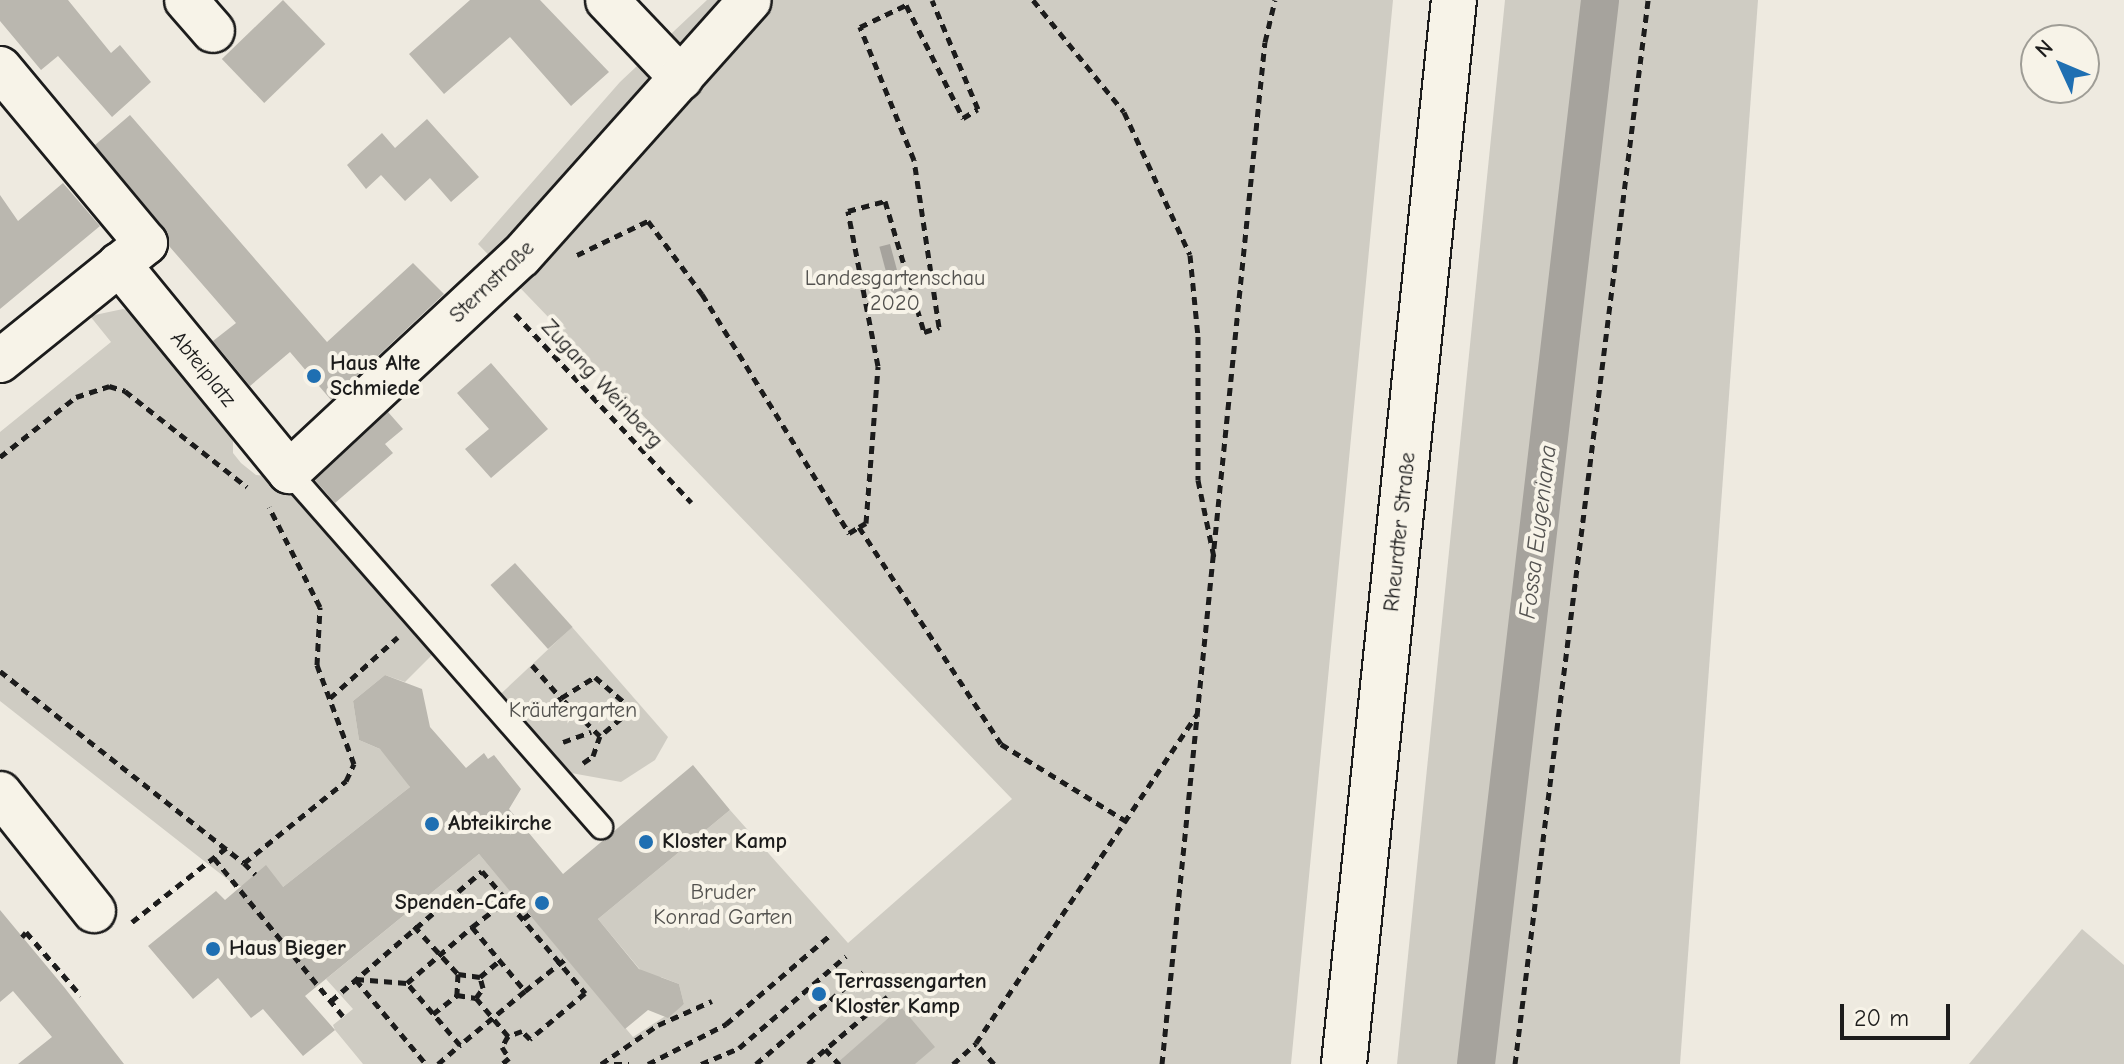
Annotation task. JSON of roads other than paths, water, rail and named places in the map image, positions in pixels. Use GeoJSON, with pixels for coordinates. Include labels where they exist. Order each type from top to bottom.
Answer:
{"type":"FeatureCollection","features":[{"type":"Feature","properties":{"kind":"main road","name":"Rheurdter Straße"},"geometry":{"type":"LineString","coordinates":[[1344,1064],[1454,0]]}},
{"type":"Feature","properties":{"kind":"street"},"geometry":{"type":"LineString","coordinates":[[186,0],[213,31]]}},
{"type":"Feature","properties":{"kind":"street"},"geometry":{"type":"LineString","coordinates":[[607,0],[681,78]]}},
{"type":"Feature","properties":{"kind":"street","name":"Sternstraße"},"geometry":{"type":"LineString","coordinates":[[275,485],[521,256],[750,0]]}},
{"type":"Feature","properties":{"kind":"street"},"geometry":{"type":"LineString","coordinates":[[0,68],[146,243],[0,361]]}},
{"type":"Feature","properties":{"kind":"street","name":"Abteiplatz"},"geometry":{"type":"LineString","coordinates":[[119,264],[275,485]]}},
{"type":"Feature","properties":{"kind":"street"},"geometry":{"type":"LineString","coordinates":[[0,793],[111,919]]}},
{"type":"Feature","properties":{"kind":"lane"},"geometry":{"type":"LineString","coordinates":[[275,485],[418,619],[601,827]]}},
{"type":"Feature","properties":{"kind":"waterway","name":"Fossa Eugeniana"},"geometry":{"type":"LineString","coordinates":[[1476,1064],[1600,0]]}},
{"type":"Feature","properties":{"kind":"place","name":"Haus Alte Schmiede"},"geometry":{"type":"Point","coordinates":[314,376]}},
{"type":"Feature","properties":{"kind":"place","name":"Abteikirche"},"geometry":{"type":"Point","coordinates":[432,824]}},
{"type":"Feature","properties":{"kind":"place","name":"Kloster Kamp"},"geometry":{"type":"Point","coordinates":[646,842]}},
{"type":"Feature","properties":{"kind":"place","name":"Spenden-Cafe"},"geometry":{"type":"Point","coordinates":[542,903]}},
{"type":"Feature","properties":{"kind":"place","name":"Haus Bieger"},"geometry":{"type":"Point","coordinates":[213,949]}},
{"type":"Feature","properties":{"kind":"place","name":"Terrassengarten Kloster Kamp"},"geometry":{"type":"Point","coordinates":[819,994]}},
{"type":"Feature","properties":{"kind":"park label","name":"Landesgartenschau 2020"},"geometry":{"type":"Point","coordinates":[895,290]}},
{"type":"Feature","properties":{"kind":"park label","name":"Kräutergarten"},"geometry":{"type":"Point","coordinates":[573,711]}},
{"type":"Feature","properties":{"kind":"park label","name":"Bruder Konrad Garten"},"geometry":{"type":"Point","coordinates":[723,904]}}]}
